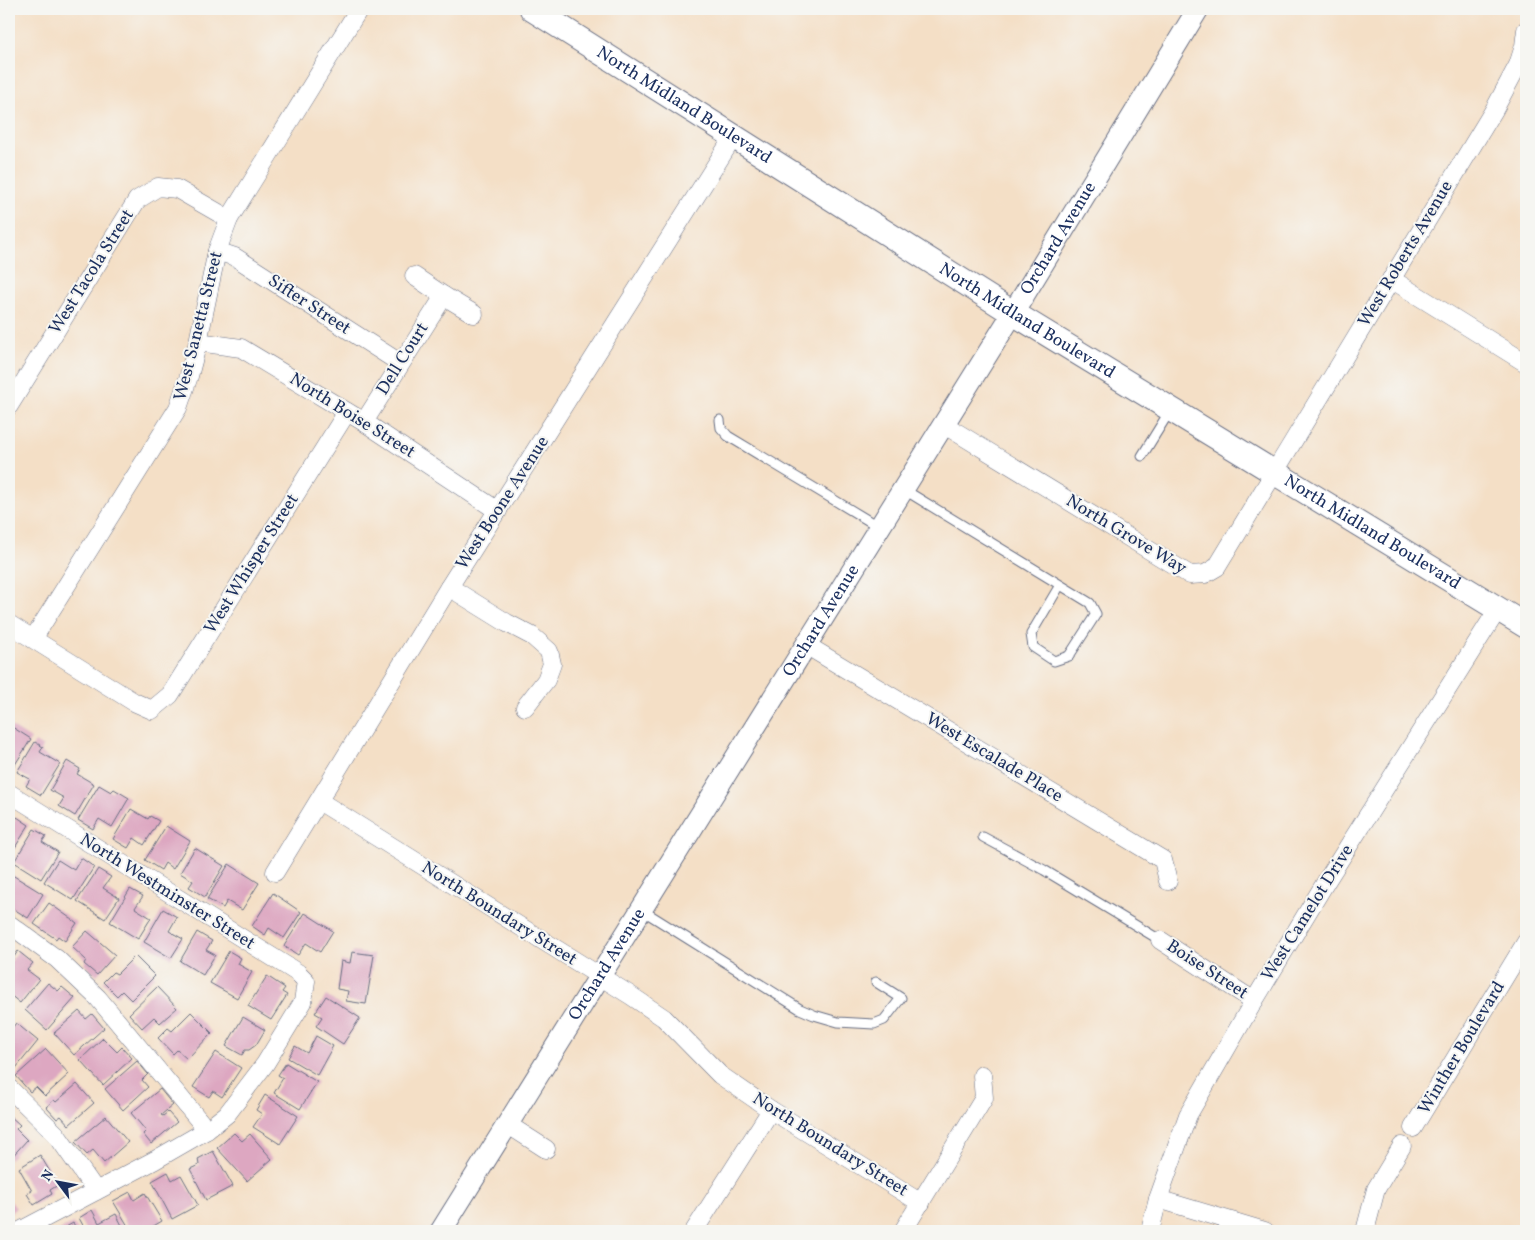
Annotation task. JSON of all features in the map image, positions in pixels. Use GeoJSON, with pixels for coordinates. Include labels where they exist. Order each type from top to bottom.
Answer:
{"type":"FeatureCollection","features":[{"type":"Feature","properties":{"kind":"main road","name":"North Midland Boulevard"},"geometry":{"type":"LineString","coordinates":[[532,9],[1013,313],[1526,626]]}},
{"type":"Feature","properties":{"kind":"street","name":"West Sanetta Street"},"geometry":{"type":"LineString","coordinates":[[33,639],[178,408],[198,342],[216,251],[229,219],[359,9]]}},
{"type":"Feature","properties":{"kind":"street","name":"Orchard Avenue"},"geometry":{"type":"LineString","coordinates":[[441,1231],[1013,313],[1198,9]]}},
{"type":"Feature","properties":{"kind":"street","name":"West Roberts Avenue"},"geometry":{"type":"LineString","coordinates":[[1274,472],[1494,110],[1518,65],[1524,46],[1526,30]]}},
{"type":"Feature","properties":{"kind":"street","name":"West Boone Avenue"},"geometry":{"type":"LineString","coordinates":[[275,872],[450,587],[734,136]]}},
{"type":"Feature","properties":{"kind":"street","name":"West Tacola Street"},"geometry":{"type":"LineString","coordinates":[[9,406],[137,200],[158,187],[177,189],[229,219]]}},
{"type":"Feature","properties":{"kind":"street","name":"Sifter Street"},"geometry":{"type":"LineString","coordinates":[[216,251],[234,258],[400,363]]}},
{"type":"Feature","properties":{"kind":"street"},"geometry":{"type":"LineString","coordinates":[[414,276],[474,314]]}},
{"type":"Feature","properties":{"kind":"street"},"geometry":{"type":"LineString","coordinates":[[1392,278],[1526,363]]}},
{"type":"Feature","properties":{"kind":"street","name":"Dell Court"},"geometry":{"type":"LineString","coordinates":[[364,422],[444,296]]}},
{"type":"Feature","properties":{"kind":"street","name":"North Boise Street"},"geometry":{"type":"LineString","coordinates":[[198,342],[241,348],[364,422],[498,511]]}},
{"type":"Feature","properties":{"kind":"street","name":"West Whisper Street"},"geometry":{"type":"LineString","coordinates":[[33,639],[134,702],[152,710],[170,696],[347,412]]}},
{"type":"Feature","properties":{"kind":"street","name":"North Grove Way"},"geometry":{"type":"LineString","coordinates":[[943,424],[1190,575],[1205,574],[1217,567],[1274,472]]}},
{"type":"Feature","properties":{"kind":"street"},"geometry":{"type":"LineString","coordinates":[[450,587],[506,623],[532,636],[549,651],[552,664],[546,680],[525,707]]}},
{"type":"Feature","properties":{"kind":"street","name":"West Camelot Drive"},"geometry":{"type":"LineString","coordinates":[[1150,1231],[1158,1199],[1188,1115],[1254,1000],[1327,880],[1498,609]]}},
{"type":"Feature","properties":{"kind":"street"},"geometry":{"type":"LineString","coordinates":[[9,624],[33,639]]}},
{"type":"Feature","properties":{"kind":"street","name":"West Escalade Place"},"geometry":{"type":"LineString","coordinates":[[806,645],[1163,860],[1168,881]]}},
{"type":"Feature","properties":{"kind":"street","name":"North Westminster Street"},"geometry":{"type":"LineString","coordinates":[[9,793],[298,974],[306,982],[303,1002],[265,1064],[227,1114],[207,1130]]}},
{"type":"Feature","properties":{"kind":"street","name":"North Boundary Street"},"geometry":{"type":"LineString","coordinates":[[319,801],[664,1018],[720,1075],[771,1110],[921,1203]]}},
{"type":"Feature","properties":{"kind":"street"},"geometry":{"type":"LineString","coordinates":[[9,924],[58,958],[98,998],[207,1130],[155,1160],[20,1231]]}},
{"type":"Feature","properties":{"kind":"street","name":"Boise Street"},"geometry":{"type":"LineString","coordinates":[[1160,940],[1254,1000]]}},
{"type":"Feature","properties":{"kind":"street","name":"Winther Boulevard"},"geometry":{"type":"LineString","coordinates":[[1413,1128],[1526,942]]}},
{"type":"Feature","properties":{"kind":"street"},"geometry":{"type":"LineString","coordinates":[[903,1231],[984,1098],[982,1075]]}},
{"type":"Feature","properties":{"kind":"street"},"geometry":{"type":"LineString","coordinates":[[9,1088],[56,1134],[96,1190]]}},
{"type":"Feature","properties":{"kind":"street"},"geometry":{"type":"LineString","coordinates":[[694,1231],[771,1110]]}},
{"type":"Feature","properties":{"kind":"street"},"geometry":{"type":"LineString","coordinates":[[507,1124],[546,1149]]}},
{"type":"Feature","properties":{"kind":"street"},"geometry":{"type":"LineString","coordinates":[[1365,1231],[1376,1189],[1402,1146]]}},
{"type":"Feature","properties":{"kind":"street"},"geometry":{"type":"LineString","coordinates":[[1158,1199],[1265,1231]]}},
{"type":"Feature","properties":{"kind":"lane"},"geometry":{"type":"LineString","coordinates":[[1142,456],[1171,409]]}},
{"type":"Feature","properties":{"kind":"lane"},"geometry":{"type":"LineString","coordinates":[[720,420],[721,428],[728,436],[879,527]]}},
{"type":"Feature","properties":{"kind":"lane"},"geometry":{"type":"LineString","coordinates":[[902,489],[1090,603],[1096,614],[1069,656],[1054,661],[1033,647],[1031,634],[1060,585]]}},
{"type":"Feature","properties":{"kind":"lane"},"geometry":{"type":"LineString","coordinates":[[983,837],[1044,870],[1160,940]]}},
{"type":"Feature","properties":{"kind":"lane"},"geometry":{"type":"LineString","coordinates":[[642,910],[800,1009],[814,1015],[838,1022],[874,1024],[884,1020],[900,998],[876,982]]}},
{"type":"Feature","properties":{"kind":"building"},"geometry":{"type":"Polygon","coordinates":[[[9,725],[31,739],[11,771],[9,770],[9,725]]]}},
{"type":"Feature","properties":{"kind":"building"},"geometry":{"type":"Polygon","coordinates":[[[35,742],[43,747],[40,752],[60,764],[41,795],[26,786],[30,779],[17,772],[35,742]]]}},
{"type":"Feature","properties":{"kind":"building"},"geometry":{"type":"Polygon","coordinates":[[[67,761],[80,769],[77,774],[94,784],[75,816],[59,806],[64,798],[50,790],[67,761]]]}},
{"type":"Feature","properties":{"kind":"building"},"geometry":{"type":"Polygon","coordinates":[[[99,785],[111,792],[114,789],[129,798],[112,827],[99,819],[93,829],[78,820],[99,785]]]}},
{"type":"Feature","properties":{"kind":"building"},"geometry":{"type":"Polygon","coordinates":[[[131,809],[148,819],[150,816],[159,821],[144,845],[134,838],[128,848],[113,839],[131,809]]]}},
{"type":"Feature","properties":{"kind":"building"},"geometry":{"type":"Polygon","coordinates":[[[17,817],[29,825],[9,857],[9,830],[17,817]]]}},
{"type":"Feature","properties":{"kind":"building"},"geometry":{"type":"Polygon","coordinates":[[[166,826],[190,841],[173,869],[165,863],[161,870],[145,860],[166,826]]]}},
{"type":"Feature","properties":{"kind":"building"},"geometry":{"type":"Polygon","coordinates":[[[34,829],[46,836],[42,842],[58,852],[41,879],[14,862],[34,829]]]}},
{"type":"Feature","properties":{"kind":"building"},"geometry":{"type":"Polygon","coordinates":[[[195,848],[224,866],[205,897],[189,887],[193,881],[180,873],[195,848]]]}},
{"type":"Feature","properties":{"kind":"building"},"geometry":{"type":"Polygon","coordinates":[[[81,858],[94,867],[73,900],[44,882],[58,860],[74,870],[81,858]]]}},
{"type":"Feature","properties":{"kind":"building"},"geometry":{"type":"Polygon","coordinates":[[[229,864],[259,883],[242,910],[227,901],[223,908],[207,899],[229,864]]]}},
{"type":"Feature","properties":{"kind":"building"},"geometry":{"type":"Polygon","coordinates":[[[98,869],[111,877],[103,888],[119,898],[105,919],[77,901],[98,869]]]}},
{"type":"Feature","properties":{"kind":"building"},"geometry":{"type":"Polygon","coordinates":[[[9,873],[43,894],[28,918],[9,906],[9,873]]]}},
{"type":"Feature","properties":{"kind":"building"},"geometry":{"type":"Polygon","coordinates":[[[130,889],[143,896],[135,908],[151,918],[138,939],[110,922],[130,889]]]}},
{"type":"Feature","properties":{"kind":"building"},"geometry":{"type":"Polygon","coordinates":[[[273,893],[301,912],[284,938],[269,928],[265,935],[252,926],[273,893]]]}},
{"type":"Feature","properties":{"kind":"building"},"geometry":{"type":"Polygon","coordinates":[[[49,903],[77,923],[65,941],[58,936],[56,939],[34,924],[49,903]]]}},
{"type":"Feature","properties":{"kind":"building"},"geometry":{"type":"Polygon","coordinates":[[[163,909],[177,917],[169,931],[183,939],[171,958],[144,942],[163,909]]]}},
{"type":"Feature","properties":{"kind":"building"},"geometry":{"type":"Polygon","coordinates":[[[305,913],[333,931],[320,952],[306,943],[298,955],[284,946],[305,913]]]}},
{"type":"Feature","properties":{"kind":"building"},"geometry":{"type":"Polygon","coordinates":[[[87,931],[115,955],[97,975],[84,964],[86,960],[72,947],[87,931]]]}},
{"type":"Feature","properties":{"kind":"building"},"geometry":{"type":"Polygon","coordinates":[[[197,932],[212,941],[206,950],[215,955],[203,975],[180,961],[197,932]]]}},
{"type":"Feature","properties":{"kind":"building"},"geometry":{"type":"Polygon","coordinates":[[[18,951],[33,963],[27,970],[39,979],[20,1003],[9,994],[9,964],[18,951]]]}},
{"type":"Feature","properties":{"kind":"building"},"geometry":{"type":"Polygon","coordinates":[[[229,951],[241,958],[238,964],[252,972],[237,998],[210,983],[229,951]]]}},
{"type":"Feature","properties":{"kind":"building"},"geometry":{"type":"Polygon","coordinates":[[[352,952],[374,955],[366,1004],[346,1001],[348,991],[337,989],[341,961],[350,963],[352,952]]]}},
{"type":"Feature","properties":{"kind":"building"},"geometry":{"type":"Polygon","coordinates":[[[135,956],[155,976],[131,1000],[122,991],[117,996],[103,982],[113,972],[117,974],[135,956]]]}},
{"type":"Feature","properties":{"kind":"building"},"geometry":{"type":"Polygon","coordinates":[[[267,976],[285,988],[282,992],[287,995],[271,1020],[248,1006],[267,976]]]}},
{"type":"Feature","properties":{"kind":"building"},"geometry":{"type":"Polygon","coordinates":[[[48,983],[58,991],[62,987],[75,998],[47,1030],[25,1010],[48,983]]]}},
{"type":"Feature","properties":{"kind":"building"},"geometry":{"type":"Polygon","coordinates":[[[157,987],[177,1008],[160,1023],[154,1017],[142,1028],[129,1014],[157,987]]]}},
{"type":"Feature","properties":{"kind":"building"},"geometry":{"type":"Polygon","coordinates":[[[326,996],[360,1018],[343,1044],[316,1026],[322,1017],[315,1013],[326,996]]]}},
{"type":"Feature","properties":{"kind":"building"},"geometry":{"type":"Polygon","coordinates":[[[79,1011],[86,1019],[92,1014],[104,1028],[74,1055],[54,1033],[79,1011]]]}},
{"type":"Feature","properties":{"kind":"building"},"geometry":{"type":"Polygon","coordinates":[[[191,1012],[212,1033],[187,1059],[177,1050],[173,1054],[158,1038],[168,1028],[172,1031],[191,1012]]]}},
{"type":"Feature","properties":{"kind":"building"},"geometry":{"type":"Polygon","coordinates":[[[243,1017],[265,1030],[256,1045],[249,1050],[245,1050],[242,1055],[226,1046],[243,1017]]]}},
{"type":"Feature","properties":{"kind":"building"},"geometry":{"type":"Polygon","coordinates":[[[16,1023],[38,1041],[16,1068],[9,1062],[9,1032],[16,1023]]]}},
{"type":"Feature","properties":{"kind":"building"},"geometry":{"type":"Polygon","coordinates":[[[316,1036],[333,1046],[317,1075],[288,1058],[295,1046],[307,1053],[316,1036]]]}},
{"type":"Feature","properties":{"kind":"building"},"geometry":{"type":"Polygon","coordinates":[[[103,1038],[117,1052],[122,1047],[132,1058],[103,1085],[80,1060],[103,1038]]]}},
{"type":"Feature","properties":{"kind":"building"},"geometry":{"type":"Polygon","coordinates":[[[46,1049],[69,1074],[45,1096],[36,1087],[30,1092],[16,1076],[46,1049]]]}},
{"type":"Feature","properties":{"kind":"building"},"geometry":{"type":"Polygon","coordinates":[[[216,1052],[241,1068],[222,1097],[213,1091],[209,1097],[193,1087],[216,1052]]]}},
{"type":"Feature","properties":{"kind":"building"},"geometry":{"type":"Polygon","coordinates":[[[137,1061],[148,1074],[142,1080],[148,1087],[123,1110],[105,1089],[137,1061]]]}},
{"type":"Feature","properties":{"kind":"building"},"geometry":{"type":"Polygon","coordinates":[[[286,1063],[317,1082],[300,1109],[274,1093],[283,1078],[278,1075],[286,1063]]]}},
{"type":"Feature","properties":{"kind":"building"},"geometry":{"type":"Polygon","coordinates":[[[77,1084],[94,1103],[69,1125],[61,1116],[57,1119],[46,1107],[54,1100],[56,1102],[77,1084]]]}},
{"type":"Feature","properties":{"kind":"building"},"geometry":{"type":"Polygon","coordinates":[[[160,1089],[173,1105],[161,1115],[163,1116],[168,1112],[177,1122],[151,1144],[143,1134],[146,1131],[131,1113],[160,1089]]]}},
{"type":"Feature","properties":{"kind":"building"},"geometry":{"type":"Polygon","coordinates":[[[265,1095],[298,1116],[280,1144],[253,1127],[262,1114],[256,1110],[265,1095]]]}},
{"type":"Feature","properties":{"kind":"building"},"geometry":{"type":"Polygon","coordinates":[[[9,1115],[20,1125],[16,1129],[27,1140],[9,1160],[9,1115]]]}},
{"type":"Feature","properties":{"kind":"building"},"geometry":{"type":"Polygon","coordinates":[[[106,1116],[128,1142],[104,1163],[93,1150],[87,1155],[75,1142],[106,1116]]]}},
{"type":"Feature","properties":{"kind":"building"},"geometry":{"type":"Polygon","coordinates":[[[234,1133],[242,1141],[250,1134],[272,1159],[247,1181],[217,1148],[234,1133]]]}},
{"type":"Feature","properties":{"kind":"building"},"geometry":{"type":"Polygon","coordinates":[[[213,1151],[233,1186],[206,1200],[190,1169],[199,1165],[198,1159],[213,1151]]]}},
{"type":"Feature","properties":{"kind":"building"},"geometry":{"type":"Polygon","coordinates":[[[40,1155],[58,1185],[50,1190],[52,1194],[34,1205],[27,1194],[32,1191],[19,1168],[40,1155]]]}},
{"type":"Feature","properties":{"kind":"building"},"geometry":{"type":"Polygon","coordinates":[[[168,1172],[172,1180],[181,1175],[198,1205],[172,1219],[152,1181],[168,1172]]]}},
{"type":"Feature","properties":{"kind":"building"},"geometry":{"type":"Polygon","coordinates":[[[130,1192],[134,1200],[145,1193],[162,1221],[145,1231],[143,1228],[138,1231],[131,1231],[113,1201],[130,1192]]]}},
{"type":"Feature","properties":{"kind":"building"},"geometry":{"type":"Polygon","coordinates":[[[9,1199],[16,1208],[9,1214],[9,1199]]]}},
{"type":"Feature","properties":{"kind":"building"},"geometry":{"type":"Polygon","coordinates":[[[92,1210],[99,1223],[116,1214],[125,1231],[86,1231],[79,1218],[92,1210]]]}},
{"type":"Feature","properties":{"kind":"building"},"geometry":{"type":"Polygon","coordinates":[[[73,1223],[78,1231],[59,1231],[73,1223]]]}}]}
